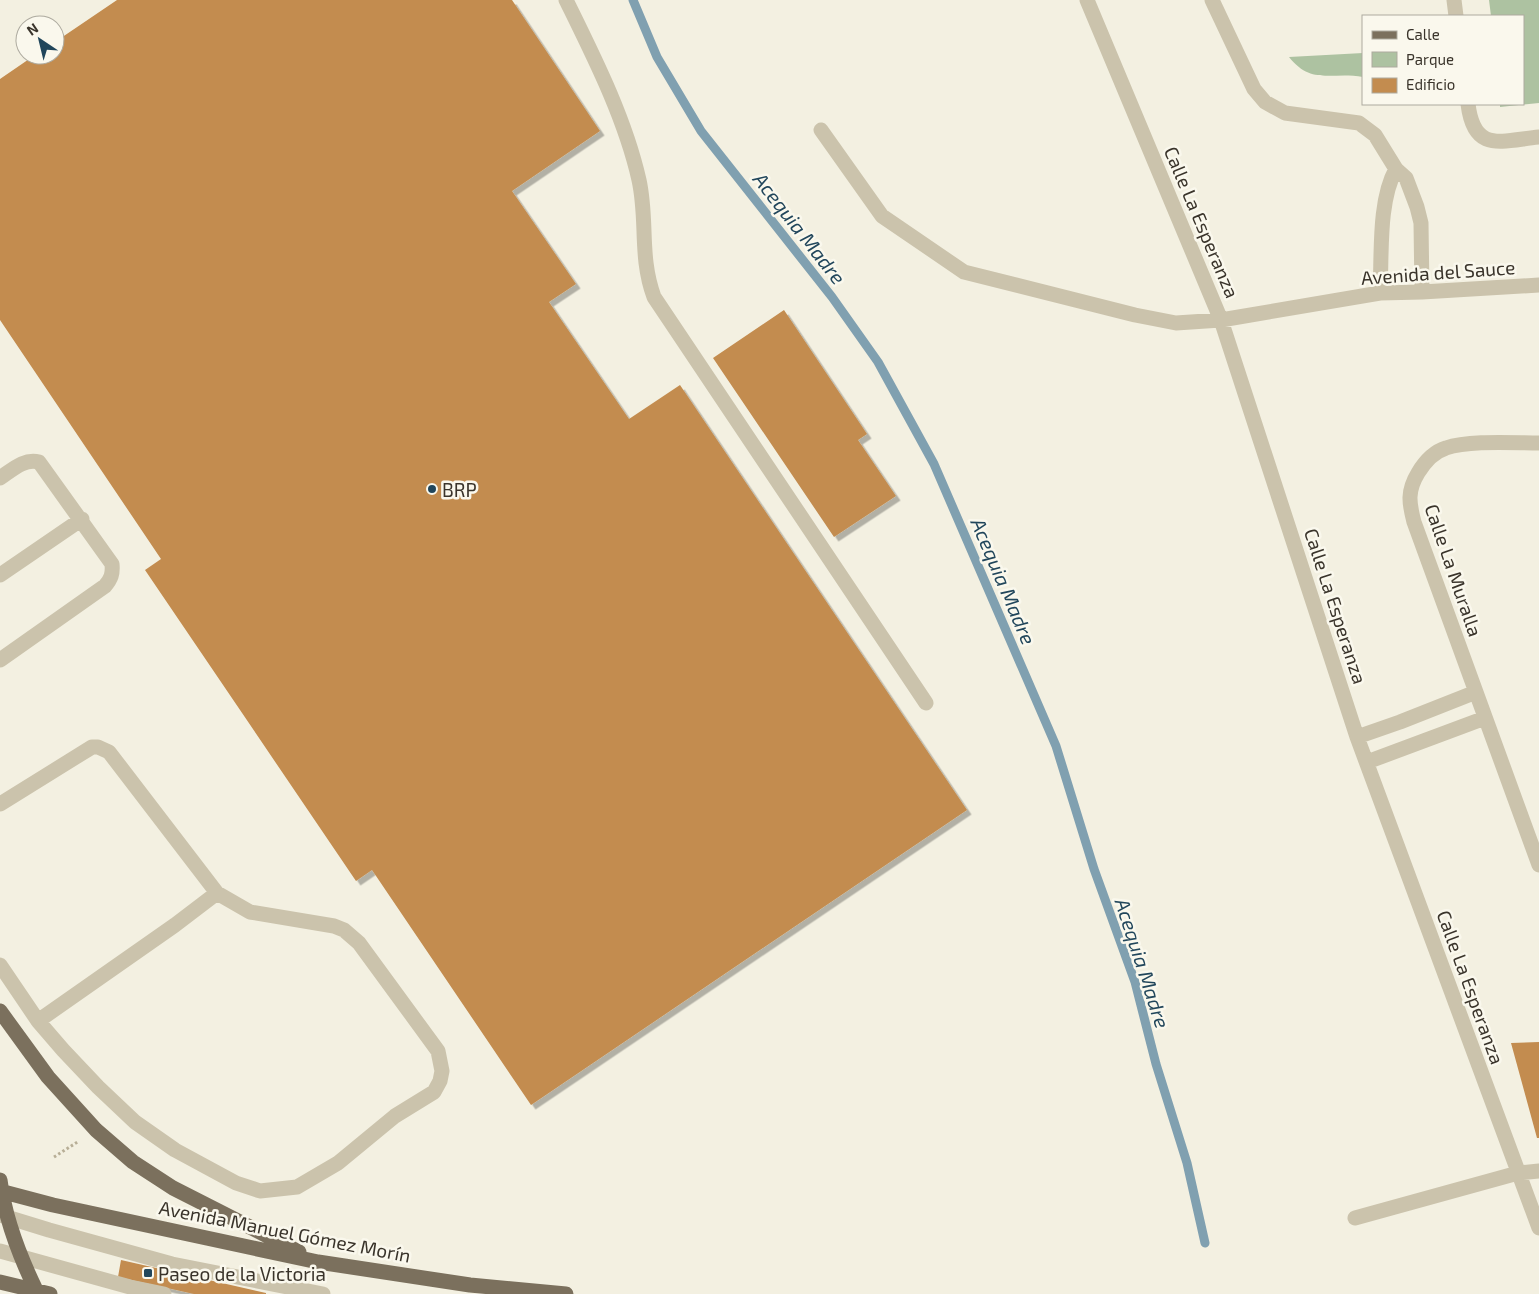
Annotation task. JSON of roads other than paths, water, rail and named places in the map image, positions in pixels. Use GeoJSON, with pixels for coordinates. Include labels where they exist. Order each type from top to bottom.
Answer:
{"type":"FeatureCollection","features":[{"type":"Feature","properties":{"kind":"main road"},"geometry":{"type":"LineString","coordinates":[[0,1011],[48,1077],[96,1130],[133,1162],[173,1188],[318,1262]]}},
{"type":"Feature","properties":{"kind":"main road"},"geometry":{"type":"LineString","coordinates":[[0,1187],[4,1216],[19,1256],[43,1292]]}},
{"type":"Feature","properties":{"kind":"main road","name":"Avenida Manuel Gómez Morín"},"geometry":{"type":"LineString","coordinates":[[0,1187],[53,1205],[318,1262],[472,1289],[566,1294]]}},
{"type":"Feature","properties":{"kind":"main road"},"geometry":{"type":"LineString","coordinates":[[0,1282],[43,1292]]}},
{"type":"Feature","properties":{"kind":"street"},"geometry":{"type":"LineString","coordinates":[[566,0],[588,44],[620,119],[633,157],[643,204],[644,258],[654,297],[926,703]]}},
{"type":"Feature","properties":{"kind":"street","name":"Calle La Esperanza"},"geometry":{"type":"LineString","coordinates":[[1087,0],[1221,320],[1357,736],[1539,1228]]}},
{"type":"Feature","properties":{"kind":"street"},"geometry":{"type":"LineString","coordinates":[[1454,0],[1456,15]]}},
{"type":"Feature","properties":{"kind":"street"},"geometry":{"type":"LineString","coordinates":[[1219,4],[1254,90],[1265,102],[1285,113],[1359,123],[1375,135],[1396,169],[1406,178],[1418,207],[1422,223],[1422,292]]}},
{"type":"Feature","properties":{"kind":"street"},"geometry":{"type":"LineString","coordinates":[[1468,105],[1470,121],[1475,131],[1483,138],[1492,142],[1539,137]]}},
{"type":"Feature","properties":{"kind":"street","name":"Avenida del Sauce"},"geometry":{"type":"LineString","coordinates":[[821,130],[882,216],[964,272],[1135,315],[1176,323],[1221,320],[1380,292],[1422,292],[1539,286]]}},
{"type":"Feature","properties":{"kind":"street"},"geometry":{"type":"LineString","coordinates":[[1380,292],[1385,203],[1389,181],[1396,169]]}},
{"type":"Feature","properties":{"kind":"street","name":"Calle La Muralla"},"geometry":{"type":"LineString","coordinates":[[1539,443],[1462,445],[1444,448],[1424,462],[1412,483],[1409,502],[1414,522],[1539,865]]}},
{"type":"Feature","properties":{"kind":"street"},"geometry":{"type":"LineString","coordinates":[[0,478],[26,461],[39,462],[82,519],[112,564],[113,572],[105,586],[0,660]]}},
{"type":"Feature","properties":{"kind":"street"},"geometry":{"type":"LineString","coordinates":[[0,575],[82,519]]}},
{"type":"Feature","properties":{"kind":"street"},"geometry":{"type":"LineString","coordinates":[[1357,736],[1400,722],[1476,692]]}},
{"type":"Feature","properties":{"kind":"street"},"geometry":{"type":"LineString","coordinates":[[1367,762],[1485,718]]}},
{"type":"Feature","properties":{"kind":"street"},"geometry":{"type":"LineString","coordinates":[[0,804],[92,747],[104,748],[218,893],[250,912],[334,926],[352,936],[438,1051],[442,1071],[440,1081],[434,1092],[395,1116],[338,1163],[297,1187],[260,1191],[236,1183],[174,1150],[135,1122],[92,1081],[38,1021],[0,965]]}},
{"type":"Feature","properties":{"kind":"street"},"geometry":{"type":"LineString","coordinates":[[38,1021],[218,893]]}},
{"type":"Feature","properties":{"kind":"street"},"geometry":{"type":"LineString","coordinates":[[1355,1218],[1518,1173],[1539,1171]]}},
{"type":"Feature","properties":{"kind":"street"},"geometry":{"type":"LineString","coordinates":[[4,1216],[172,1264],[323,1294]]}},
{"type":"Feature","properties":{"kind":"street"},"geometry":{"type":"LineString","coordinates":[[0,1251],[130,1287],[164,1294]]}},
{"type":"Feature","properties":{"kind":"waterway","name":"Acequia Madre"},"geometry":{"type":"LineString","coordinates":[[633,0],[657,57],[701,131],[832,297],[878,362],[934,464],[1056,746],[1094,869],[1135,982],[1156,1064],[1187,1163],[1205,1243]]}},
{"type":"Feature","properties":{"kind":"place","name":"BRP"},"geometry":{"type":"Point","coordinates":[432,489]}},
{"type":"Feature","properties":{"kind":"place","name":"Paseo de la Victoria"},"geometry":{"type":"Point","coordinates":[148,1273]}}]}
